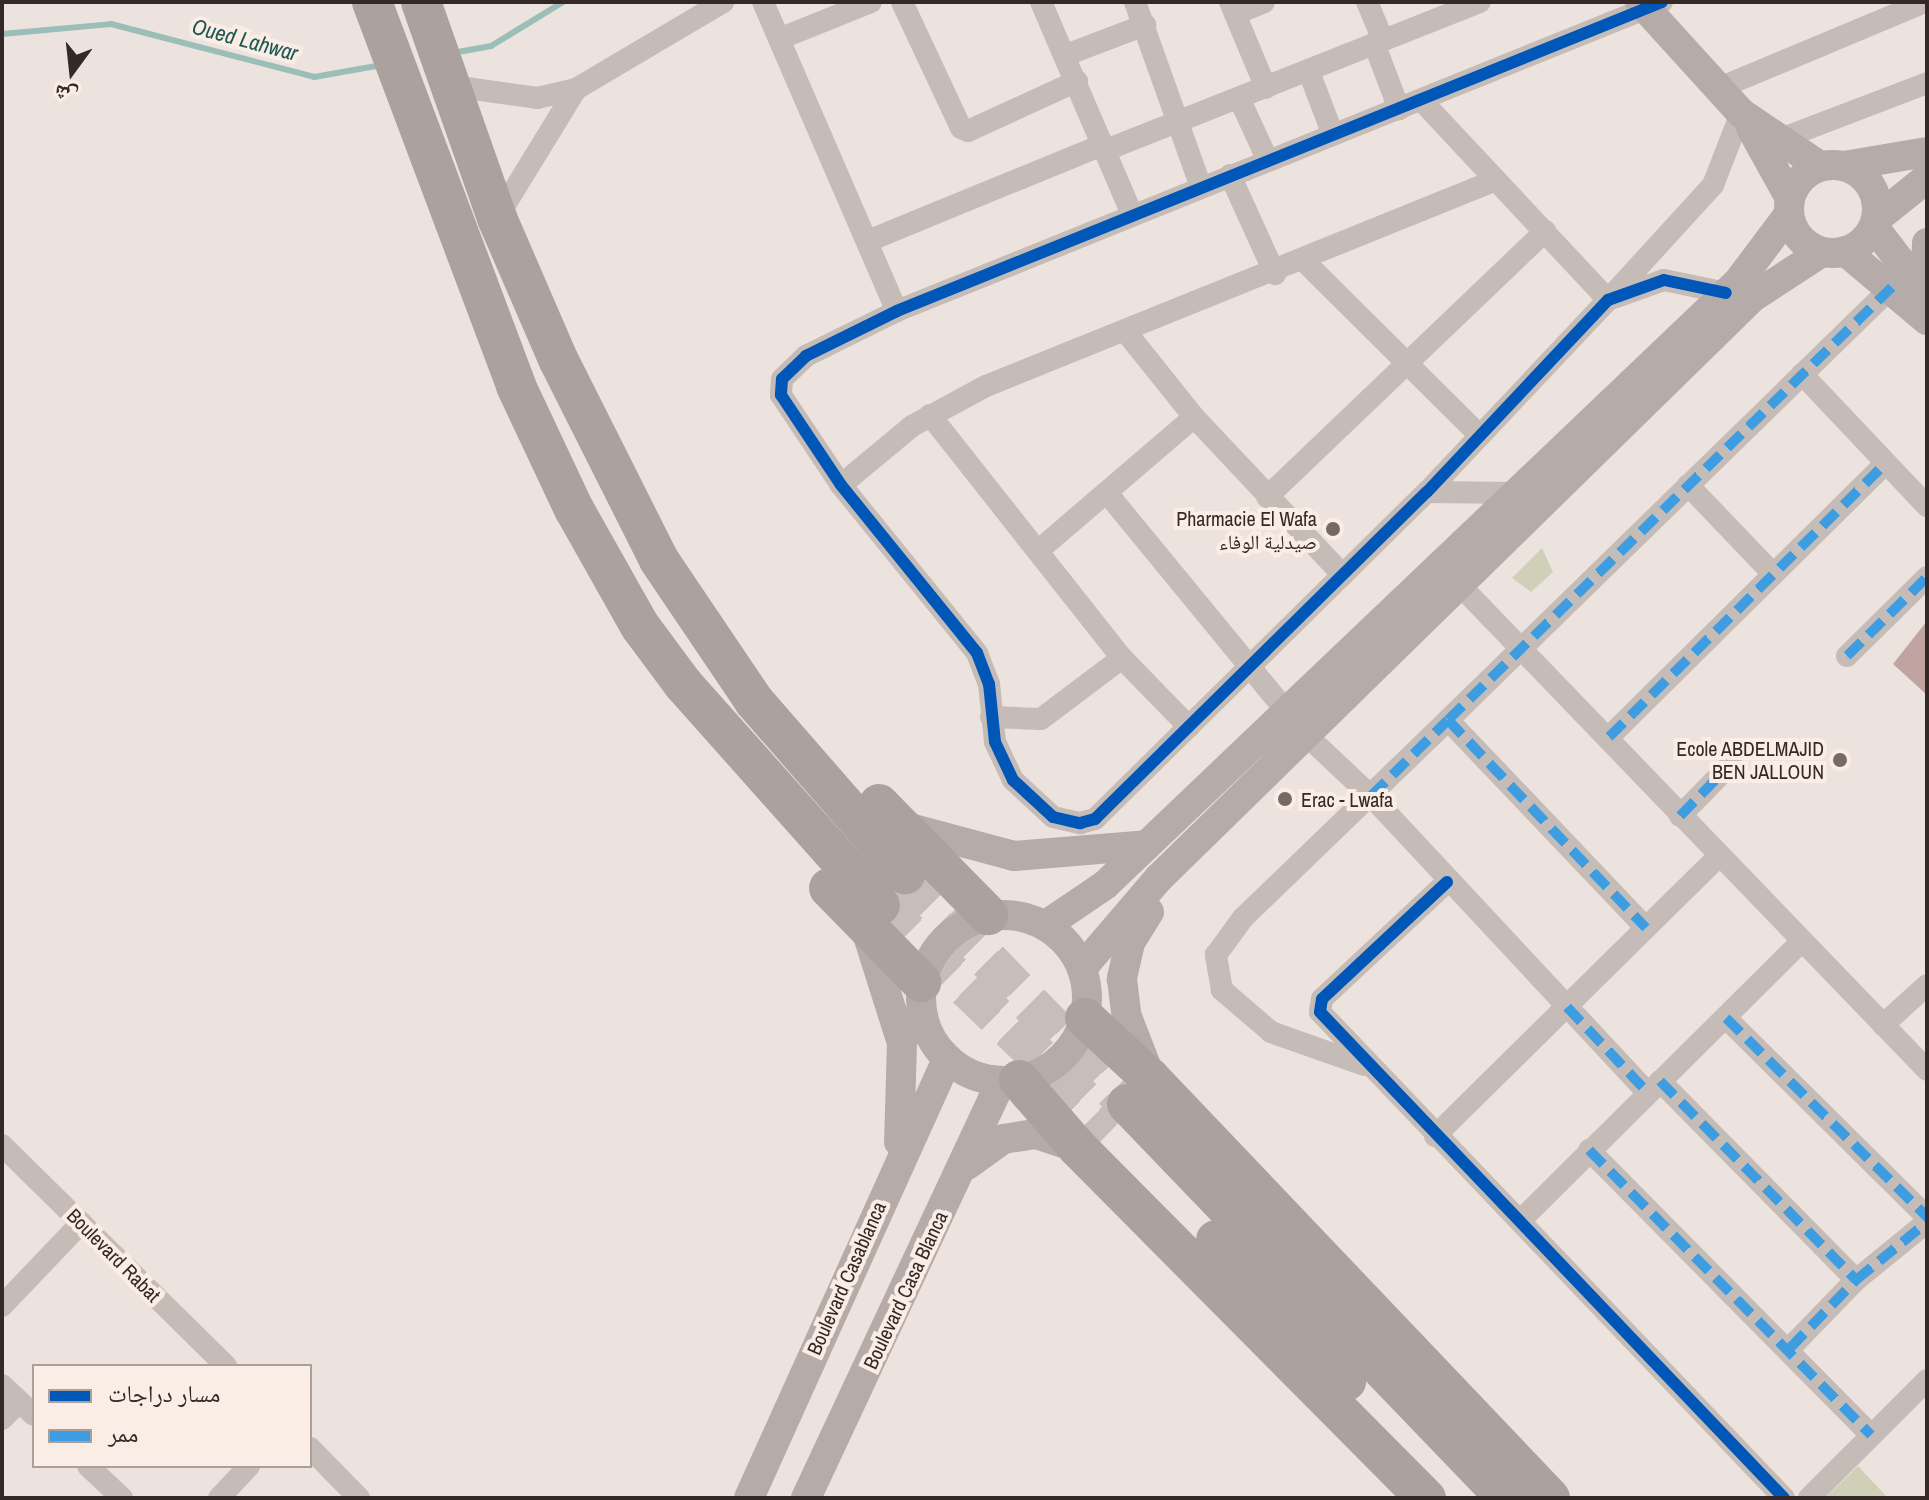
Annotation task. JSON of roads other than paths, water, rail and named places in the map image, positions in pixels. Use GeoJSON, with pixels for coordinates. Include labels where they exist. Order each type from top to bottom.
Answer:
{"type":"FeatureCollection","features":[{"type":"Feature","properties":{"kind":"highway"},"geometry":{"type":"LineString","coordinates":[[421,2],[497,218],[619,485],[690,612],[754,701],[905,874]]}},
{"type":"Feature","properties":{"kind":"highway"},"geometry":{"type":"LineString","coordinates":[[372,3],[454,224],[454,262],[542,495],[692,730],[873,918],[921,982]]}},
{"type":"Feature","properties":{"kind":"highway"},"geometry":{"type":"LineString","coordinates":[[497,218],[527,250],[597,399],[721,612],[897,824],[988,915]]}},
{"type":"Feature","properties":{"kind":"highway"},"geometry":{"type":"LineString","coordinates":[[1085,1018],[1130,1104],[1455,1498]]}},
{"type":"Feature","properties":{"kind":"highway"},"geometry":{"type":"LineString","coordinates":[[1010,1081],[1426,1498]]}},
{"type":"Feature","properties":{"kind":"highway"},"geometry":{"type":"LineString","coordinates":[[1130,1104],[1506,1498]]}},
{"type":"Feature","properties":{"kind":"highway"},"geometry":{"type":"LineString","coordinates":[[1130,1104],[1550,1498]]}},
{"type":"Feature","properties":{"kind":"main road"},"geometry":{"type":"LineString","coordinates":[[1649,4],[1717,89],[1741,113],[1778,140],[1871,186],[1875,223],[1926,303]]}},
{"type":"Feature","properties":{"kind":"main road"},"geometry":{"type":"LineString","coordinates":[[1741,113],[1789,206],[1802,241],[1834,252],[1926,303]]}},
{"type":"Feature","properties":{"kind":"main road"},"geometry":{"type":"LineString","coordinates":[[1046,925],[1087,900],[1147,845],[1726,293],[1761,257],[1801,178],[1832,166],[1927,152]]}},
{"type":"Feature","properties":{"kind":"main road"},"geometry":{"type":"LineString","coordinates":[[1082,968],[1159,878],[1461,588],[1753,297],[1834,252],[1875,223],[1927,178]]}},
{"type":"Feature","properties":{"kind":"main road"},"geometry":{"type":"LineString","coordinates":[[1926,303],[1927,243]]}},
{"type":"Feature","properties":{"kind":"main road"},"geometry":{"type":"LineString","coordinates":[[897,824],[1014,856],[1147,845]]}},
{"type":"Feature","properties":{"kind":"main road"},"geometry":{"type":"LineString","coordinates":[[1130,1104],[1122,968],[1155,903],[1159,878]]}},
{"type":"Feature","properties":{"kind":"main road"},"geometry":{"type":"LineString","coordinates":[[988,915],[1018,915],[1046,925],[1082,968],[1085,1018],[1061,1059],[1010,1081],[947,1059],[929,1036],[921,982],[933,951],[957,928],[988,915]]}},
{"type":"Feature","properties":{"kind":"main road"},"geometry":{"type":"LineString","coordinates":[[873,918],[902,1043],[903,1119],[895,1166]]}},
{"type":"Feature","properties":{"kind":"main road","name":"Boulevard Casablanca"},"geometry":{"type":"LineString","coordinates":[[749,1498],[895,1166],[947,1059]]}},
{"type":"Feature","properties":{"kind":"main road","name":"Boulevard Casa Blanca"},"geometry":{"type":"LineString","coordinates":[[806,1498],[960,1172],[1010,1081]]}},
{"type":"Feature","properties":{"kind":"main road"},"geometry":{"type":"LineString","coordinates":[[960,1172],[981,1150],[1003,1139],[1036,1134],[1078,1148]]}},
{"type":"Feature","properties":{"kind":"street"},"geometry":{"type":"LineString","coordinates":[[448,76],[537,98],[576,89],[723,2]]}},
{"type":"Feature","properties":{"kind":"street"},"geometry":{"type":"LineString","coordinates":[[763,2],[897,311]]}},
{"type":"Feature","properties":{"kind":"street"},"geometry":{"type":"LineString","coordinates":[[779,39],[871,2]]}},
{"type":"Feature","properties":{"kind":"street"},"geometry":{"type":"LineString","coordinates":[[902,2],[961,128],[1077,81]]}},
{"type":"Feature","properties":{"kind":"street"},"geometry":{"type":"LineString","coordinates":[[1041,2],[1132,214]]}},
{"type":"Feature","properties":{"kind":"street"},"geometry":{"type":"LineString","coordinates":[[1135,2],[1201,187]]}},
{"type":"Feature","properties":{"kind":"street"},"geometry":{"type":"LineString","coordinates":[[1264,2],[1233,8],[1266,88]]}},
{"type":"Feature","properties":{"kind":"street"},"geometry":{"type":"LineString","coordinates":[[1367,2],[1399,109]]}},
{"type":"Feature","properties":{"kind":"street"},"geometry":{"type":"LineString","coordinates":[[868,241],[1105,147],[1240,100],[1378,41],[1480,2]]}},
{"type":"Feature","properties":{"kind":"street"},"geometry":{"type":"LineString","coordinates":[[1717,89],[1925,2]]}},
{"type":"Feature","properties":{"kind":"street"},"geometry":{"type":"LineString","coordinates":[[1649,4],[1399,109],[897,311],[806,356],[782,379],[786,411],[841,485],[971,645],[984,667],[1000,754],[1023,793],[1053,817],[1080,823],[1095,819],[1427,492],[1608,300],[1713,185],[1741,113]]}},
{"type":"Feature","properties":{"kind":"street"},"geometry":{"type":"LineString","coordinates":[[1066,55],[1145,25]]}},
{"type":"Feature","properties":{"kind":"street"},"geometry":{"type":"LineString","coordinates":[[1309,72],[1333,135]]}},
{"type":"Feature","properties":{"kind":"street"},"geometry":{"type":"LineString","coordinates":[[1778,140],[1927,83]]}},
{"type":"Feature","properties":{"kind":"street"},"geometry":{"type":"LineString","coordinates":[[497,218],[576,89]]}},
{"type":"Feature","properties":{"kind":"street"},"geometry":{"type":"LineString","coordinates":[[1240,100],[1268,161]]}},
{"type":"Feature","properties":{"kind":"street"},"geometry":{"type":"LineString","coordinates":[[1421,100],[1608,300]]}},
{"type":"Feature","properties":{"kind":"street"},"geometry":{"type":"LineString","coordinates":[[1230,175],[1275,274]]}},
{"type":"Feature","properties":{"kind":"street"},"geometry":{"type":"LineString","coordinates":[[841,485],[930,415],[1496,180]]}},
{"type":"Feature","properties":{"kind":"street"},"geometry":{"type":"LineString","coordinates":[[1267,497],[1545,231]]}},
{"type":"Feature","properties":{"kind":"street"},"geometry":{"type":"LineString","coordinates":[[1304,261],[1405,365],[1480,436]]}},
{"type":"Feature","properties":{"kind":"street"},"geometry":{"type":"LineString","coordinates":[[1608,300],[1664,280],[1726,293]]}},
{"type":"Feature","properties":{"kind":"street"},"geometry":{"type":"LineString","coordinates":[[1370,1067],[1271,1032],[1222,990],[1214,965],[1243,918],[1893,286]]}},
{"type":"Feature","properties":{"kind":"street"},"geometry":{"type":"LineString","coordinates":[[1126,332],[1194,417],[1343,575]]}},
{"type":"Feature","properties":{"kind":"street"},"geometry":{"type":"LineString","coordinates":[[1802,374],[1927,506]]}},
{"type":"Feature","properties":{"kind":"street"},"geometry":{"type":"LineString","coordinates":[[930,415],[1122,658],[1189,727]]}},
{"type":"Feature","properties":{"kind":"street"},"geometry":{"type":"LineString","coordinates":[[1039,550],[1194,417]]}},
{"type":"Feature","properties":{"kind":"street"},"geometry":{"type":"LineString","coordinates":[[1609,737],[1885,464]]}},
{"type":"Feature","properties":{"kind":"street"},"geometry":{"type":"LineString","coordinates":[[1688,485],[1773,574]]}},
{"type":"Feature","properties":{"kind":"street"},"geometry":{"type":"LineString","coordinates":[[1427,492],[1517,493]]}},
{"type":"Feature","properties":{"kind":"street"},"geometry":{"type":"LineString","coordinates":[[1107,493],[1287,712]]}},
{"type":"Feature","properties":{"kind":"street"},"geometry":{"type":"LineString","coordinates":[[1441,565],[1518,651],[1609,737],[1799,944],[1927,1070]]}},
{"type":"Feature","properties":{"kind":"street"},"geometry":{"type":"LineString","coordinates":[[1847,656],[1927,577]]}},
{"type":"Feature","properties":{"kind":"street"},"geometry":{"type":"LineString","coordinates":[[991,717],[1041,719],[1122,658]]}},
{"type":"Feature","properties":{"kind":"street"},"geometry":{"type":"LineString","coordinates":[[1448,720],[1646,928]]}},
{"type":"Feature","properties":{"kind":"street"},"geometry":{"type":"LineString","coordinates":[[1306,735],[1371,796],[1447,882],[1567,1007],[1856,1280]]}},
{"type":"Feature","properties":{"kind":"street"},"geometry":{"type":"LineString","coordinates":[[1680,816],[1731,764]]}},
{"type":"Feature","properties":{"kind":"street"},"geometry":{"type":"LineString","coordinates":[[1435,1136],[1717,858]]}},
{"type":"Feature","properties":{"kind":"street"},"geometry":{"type":"LineString","coordinates":[[1447,882],[1320,1003],[1323,1018],[1435,1136],[1522,1219],[1784,1498]]}},
{"type":"Feature","properties":{"kind":"street"},"geometry":{"type":"LineString","coordinates":[[1522,1219],[1799,944]]}},
{"type":"Feature","properties":{"kind":"street"},"geometry":{"type":"LineString","coordinates":[[1883,1025],[1927,985]]}},
{"type":"Feature","properties":{"kind":"street"},"geometry":{"type":"LineString","coordinates":[[1726,1018],[1927,1219],[1856,1280],[1790,1348]]}},
{"type":"Feature","properties":{"kind":"street","name":"Boulevard Rabat"},"geometry":{"type":"LineString","coordinates":[[2,1145],[224,1364]]}},
{"type":"Feature","properties":{"kind":"street"},"geometry":{"type":"LineString","coordinates":[[1589,1150],[1790,1348],[1871,1435]]}},
{"type":"Feature","properties":{"kind":"street"},"geometry":{"type":"LineString","coordinates":[[2,1306],[81,1223]]}},
{"type":"Feature","properties":{"kind":"street"},"geometry":{"type":"LineString","coordinates":[[1809,1498],[1927,1380]]}},
{"type":"Feature","properties":{"kind":"street"},"geometry":{"type":"LineString","coordinates":[[2,1385],[27,1409],[2,1419]]}},
{"type":"Feature","properties":{"kind":"street"},"geometry":{"type":"LineString","coordinates":[[312,1450],[359,1498]]}},
{"type":"Feature","properties":{"kind":"street"},"geometry":{"type":"LineString","coordinates":[[90,1468],[122,1498]]}},
{"type":"Feature","properties":{"kind":"street"},"geometry":{"type":"LineString","coordinates":[[219,1498],[247,1468]]}},
{"type":"Feature","properties":{"kind":"waterway","name":"Oued Lahwar"},"geometry":{"type":"LineString","coordinates":[[452,53],[491,46],[563,2]]}},
{"type":"Feature","properties":{"kind":"waterway","name":"Oued Lahwar"},"geometry":{"type":"LineString","coordinates":[[2,34],[111,24],[314,77],[382,65]]}},
{"type":"Feature","properties":{"kind":"tunnel"},"geometry":{"type":"LineString","coordinates":[[905,874],[1127,1104]]}},
{"type":"Feature","properties":{"kind":"tunnel"},"geometry":{"type":"LineString","coordinates":[[880,905],[1113,1128]]}},
{"type":"Feature","properties":{"kind":"place","name":"Pharmacie El Wafa صيدلية الوفاء"},"geometry":{"type":"Point","coordinates":[1333,529]}},
{"type":"Feature","properties":{"kind":"place","name":"Ecole ABDELMAJID BEN JALLOUN"},"geometry":{"type":"Point","coordinates":[1840,760]}},
{"type":"Feature","properties":{"kind":"place","name":"Erac - Lwafa"},"geometry":{"type":"Point","coordinates":[1285,799]}}]}
